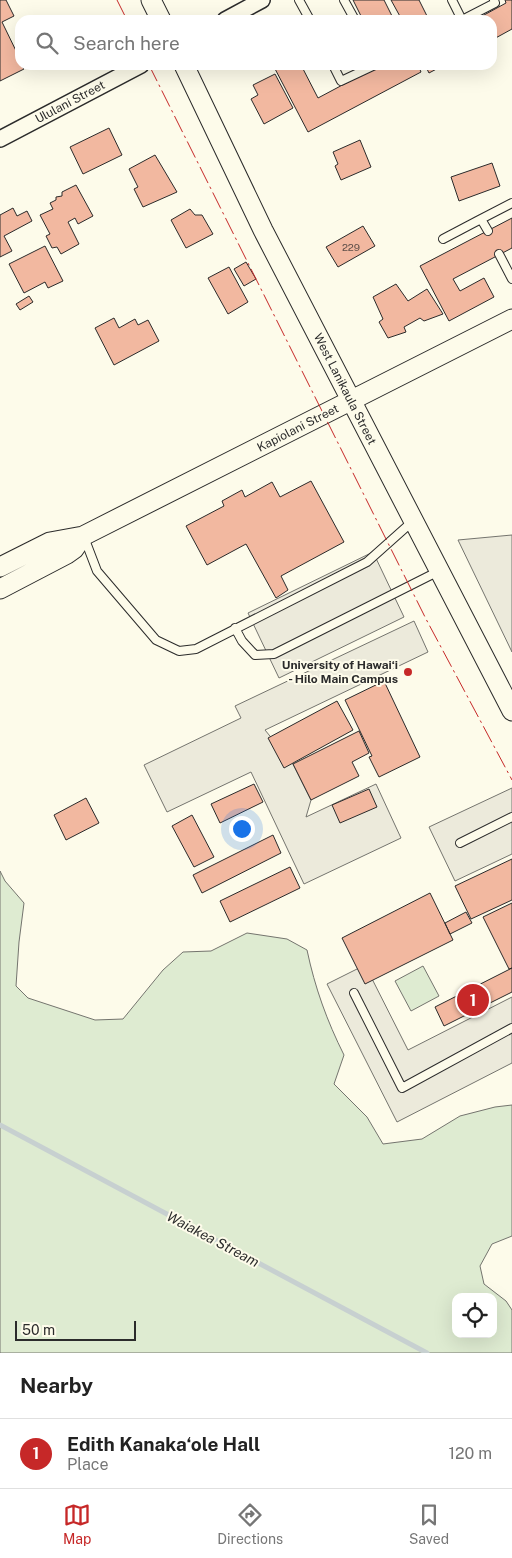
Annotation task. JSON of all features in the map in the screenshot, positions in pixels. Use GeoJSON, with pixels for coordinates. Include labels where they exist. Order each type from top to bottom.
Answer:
{"type":"FeatureCollection","features":[{"type":"Feature","properties":{"kind":"street"},"geometry":{"type":"LineString","coordinates":[[151,0],[158,15]]}},
{"type":"Feature","properties":{"kind":"street"},"geometry":{"type":"LineString","coordinates":[[234,15],[262,0]]}},
{"type":"Feature","properties":{"kind":"street","name":"Ululani Street"},"geometry":{"type":"LineString","coordinates":[[0,139],[131,70]]}},
{"type":"Feature","properties":{"kind":"street","name":"West Lanikaula Street"},"geometry":{"type":"LineString","coordinates":[[186,70],[263,230],[512,711]]}},
{"type":"Feature","properties":{"kind":"street","name":"Kapiolani Street"},"geometry":{"type":"LineString","coordinates":[[0,567],[50,542],[84,536],[512,319]]}},
{"type":"Feature","properties":{"kind":"street","name":"Kapiolani Street"},"geometry":{"type":"LineString","coordinates":[[0,589],[67,554],[74,549],[84,536]]}},
{"type":"Feature","properties":{"kind":"lane"},"geometry":{"type":"LineString","coordinates":[[299,0],[307,15]]}},
{"type":"Feature","properties":{"kind":"lane"},"geometry":{"type":"LineString","coordinates":[[344,0],[352,15]]}},
{"type":"Feature","properties":{"kind":"lane"},"geometry":{"type":"LineString","coordinates":[[452,0],[460,15]]}},
{"type":"Feature","properties":{"kind":"lane"},"geometry":{"type":"LineString","coordinates":[[472,15],[495,3],[494,0]]}},
{"type":"Feature","properties":{"kind":"lane"},"geometry":{"type":"LineString","coordinates":[[336,70],[341,81],[364,70]]}},
{"type":"Feature","properties":{"kind":"lane"},"geometry":{"type":"LineString","coordinates":[[443,239],[512,203]]}},
{"type":"Feature","properties":{"kind":"lane"},"geometry":{"type":"LineString","coordinates":[[481,218],[488,231]]}},
{"type":"Feature","properties":{"kind":"lane"},"geometry":{"type":"LineString","coordinates":[[499,254],[512,279]]}},
{"type":"Feature","properties":{"kind":"lane"},"geometry":{"type":"LineString","coordinates":[[84,536],[97,571],[156,640],[179,651],[196,649],[367,562],[413,521]]}},
{"type":"Feature","properties":{"kind":"lane"},"geometry":{"type":"LineString","coordinates":[[235,628],[242,641],[254,655],[274,654],[439,571]]}},
{"type":"Feature","properties":{"kind":"lane"},"geometry":{"type":"LineString","coordinates":[[460,843],[512,817]]}},
{"type":"Feature","properties":{"kind":"lane"},"geometry":{"type":"LineString","coordinates":[[354,993],[402,1088],[512,1028]]}},
{"type":"Feature","properties":{"kind":"green space"},"geometry":{"type":"Polygon","coordinates":[[[0,871],[5,881],[24,903],[16,986],[28,998],[95,1020],[123,1019],[163,970],[183,952],[211,951],[247,933],[287,939],[307,950],[322,1004],[344,1055],[334,1084],[367,1117],[383,1144],[422,1139],[460,1116],[495,1107],[512,1105],[512,1236],[492,1244],[480,1266],[484,1284],[496,1293],[452,1293],[452,1338],[497,1338],[497,1294],[506,1301],[512,1310],[512,1353],[0,1353],[0,871]]]}},
{"type":"Feature","properties":{"kind":"green space"},"geometry":{"type":"Polygon","coordinates":[[[423,966],[439,996],[411,1011],[395,981],[423,966]]]}},
{"type":"Feature","properties":{"kind":"shaded area"},"geometry":{"type":"Polygon","coordinates":[[[512,535],[512,652],[458,540],[512,535]]]}},
{"type":"Feature","properties":{"kind":"shaded area"},"geometry":{"type":"Polygon","coordinates":[[[373,552],[404,617],[279,678],[248,613],[373,552]]]}},
{"type":"Feature","properties":{"kind":"shaded area"},"geometry":{"type":"Polygon","coordinates":[[[414,621],[428,652],[265,730],[293,764],[311,800],[306,817],[376,784],[401,838],[304,884],[251,772],[167,812],[144,765],[241,718],[235,706],[414,621]]]}},
{"type":"Feature","properties":{"kind":"shaded area"},"geometry":{"type":"Polygon","coordinates":[[[512,788],[512,854],[455,881],[429,827],[512,788]]]}},
{"type":"Feature","properties":{"kind":"shaded area"},"geometry":{"type":"Polygon","coordinates":[[[365,965],[408,1050],[512,997],[512,1063],[397,1122],[327,984],[365,965]]]}},
{"type":"Feature","properties":{"kind":"building"},"geometry":{"type":"Polygon","coordinates":[[[0,0],[6,0],[14,16],[2,22],[15,49],[15,70],[22,70],[0,81],[0,0]]]}},
{"type":"Feature","properties":{"kind":"building"},"geometry":{"type":"Polygon","coordinates":[[[353,0],[384,0],[392,15],[360,15],[353,0]]]}},
{"type":"Feature","properties":{"kind":"building"},"geometry":{"type":"Polygon","coordinates":[[[391,0],[419,0],[426,15],[399,15],[391,0]]]}},
{"type":"Feature","properties":{"kind":"building"},"geometry":{"type":"Polygon","coordinates":[[[505,0],[512,0],[512,29],[497,37],[497,15],[484,15],[506,3],[505,0]]]}},
{"type":"Feature","properties":{"kind":"building"},"geometry":{"type":"Polygon","coordinates":[[[276,70],[304,70],[318,98],[371,70],[420,70],[421,72],[308,132],[276,70]]]}},
{"type":"Feature","properties":{"kind":"building"},"geometry":{"type":"Polygon","coordinates":[[[275,74],[293,108],[264,124],[251,99],[258,95],[253,85],[275,74]]]}},
{"type":"Feature","properties":{"kind":"building"},"geometry":{"type":"Polygon","coordinates":[[[109,128],[122,155],[83,174],[70,147],[109,128]]]}},
{"type":"Feature","properties":{"kind":"building"},"geometry":{"type":"Polygon","coordinates":[[[360,140],[371,167],[341,180],[335,166],[338,164],[333,152],[360,140]]]}},
{"type":"Feature","properties":{"kind":"building"},"geometry":{"type":"Polygon","coordinates":[[[155,155],[177,192],[143,207],[134,189],[138,187],[129,169],[155,155]]]}},
{"type":"Feature","properties":{"kind":"building"},"geometry":{"type":"Polygon","coordinates":[[[492,163],[500,186],[459,201],[451,177],[492,163]]]}},
{"type":"Feature","properties":{"kind":"building"},"geometry":{"type":"Polygon","coordinates":[[[76,185],[93,216],[78,224],[75,218],[68,222],[79,244],[61,254],[57,247],[52,248],[46,236],[50,234],[40,215],[53,209],[50,203],[56,200],[56,197],[62,196],[62,192],[76,185]]]}},
{"type":"Feature","properties":{"kind":"building"},"geometry":{"type":"Polygon","coordinates":[[[13,208],[17,216],[27,211],[32,221],[4,236],[12,251],[0,257],[0,215],[13,208]]]}},
{"type":"Feature","properties":{"kind":"building"},"geometry":{"type":"Polygon","coordinates":[[[190,209],[195,215],[202,215],[213,234],[186,248],[171,220],[190,209]]]}},
{"type":"Feature","properties":{"kind":"building"},"geometry":{"type":"Polygon","coordinates":[[[512,218],[512,248],[453,279],[460,291],[484,278],[494,297],[449,321],[420,266],[512,218]]]}},
{"type":"Feature","properties":{"kind":"building"},"geometry":{"type":"Polygon","coordinates":[[[363,226],[375,246],[338,267],[326,247],[363,226]]]}},
{"type":"Feature","properties":{"kind":"building"},"geometry":{"type":"Polygon","coordinates":[[[45,246],[63,281],[48,288],[45,282],[24,293],[9,264],[45,246]]]}},
{"type":"Feature","properties":{"kind":"building"},"geometry":{"type":"Polygon","coordinates":[[[246,262],[256,279],[244,286],[234,269],[246,262]]]}},
{"type":"Feature","properties":{"kind":"building"},"geometry":{"type":"Polygon","coordinates":[[[229,267],[248,302],[228,314],[208,278],[229,267]]]}},
{"type":"Feature","properties":{"kind":"building"},"geometry":{"type":"Polygon","coordinates":[[[396,284],[408,301],[427,289],[443,314],[424,321],[420,318],[404,327],[406,332],[388,338],[379,322],[383,319],[373,297],[396,284]]]}},
{"type":"Feature","properties":{"kind":"building"},"geometry":{"type":"Polygon","coordinates":[[[29,296],[33,302],[20,310],[16,304],[29,296]]]}},
{"type":"Feature","properties":{"kind":"building"},"geometry":{"type":"Polygon","coordinates":[[[114,318],[119,328],[135,319],[138,325],[148,320],[159,341],[114,365],[95,328],[114,318]]]}},
{"type":"Feature","properties":{"kind":"building"},"geometry":{"type":"Polygon","coordinates":[[[311,481],[344,542],[281,576],[288,590],[276,598],[246,544],[207,565],[186,526],[224,506],[222,501],[242,490],[245,497],[272,482],[280,497],[311,481]]]}},
{"type":"Feature","properties":{"kind":"building"},"geometry":{"type":"Polygon","coordinates":[[[384,681],[420,757],[379,777],[369,757],[372,756],[345,700],[384,681]]]}},
{"type":"Feature","properties":{"kind":"building"},"geometry":{"type":"Polygon","coordinates":[[[337,701],[353,730],[284,768],[268,738],[337,701]]]}},
{"type":"Feature","properties":{"kind":"building"},"geometry":{"type":"Polygon","coordinates":[[[359,731],[369,753],[352,762],[359,776],[311,800],[293,764],[359,731]]]}},
{"type":"Feature","properties":{"kind":"building"},"geometry":{"type":"Polygon","coordinates":[[[254,784],[263,802],[220,823],[211,804],[254,784]]]}},
{"type":"Feature","properties":{"kind":"building"},"geometry":{"type":"Polygon","coordinates":[[[369,789],[377,807],[340,823],[332,805],[369,789]]]}},
{"type":"Feature","properties":{"kind":"building"},"geometry":{"type":"Polygon","coordinates":[[[86,798],[99,823],[66,840],[54,815],[86,798]]]}},
{"type":"Feature","properties":{"kind":"building"},"geometry":{"type":"Polygon","coordinates":[[[192,815],[214,857],[194,867],[172,826],[192,815]]]}},
{"type":"Feature","properties":{"kind":"building"},"geometry":{"type":"Polygon","coordinates":[[[273,835],[281,853],[202,893],[193,875],[273,835]]]}},
{"type":"Feature","properties":{"kind":"building"},"geometry":{"type":"Polygon","coordinates":[[[512,859],[512,900],[471,919],[455,886],[512,859]]]}},
{"type":"Feature","properties":{"kind":"building"},"geometry":{"type":"Polygon","coordinates":[[[290,867],[300,888],[230,922],[220,901],[290,867]]]}},
{"type":"Feature","properties":{"kind":"building"},"geometry":{"type":"Polygon","coordinates":[[[430,893],[453,940],[365,984],[342,938],[430,893]]]}},
{"type":"Feature","properties":{"kind":"building"},"geometry":{"type":"Polygon","coordinates":[[[512,903],[512,968],[509,969],[483,917],[512,903]]]}},
{"type":"Feature","properties":{"kind":"building"},"geometry":{"type":"Polygon","coordinates":[[[466,912],[472,923],[450,934],[445,923],[466,912]]]}},
{"type":"Feature","properties":{"kind":"building"},"geometry":{"type":"Polygon","coordinates":[[[512,968],[512,992],[444,1026],[435,1007],[512,968]]]}},
{"type":"Feature","properties":{"kind":"waterway","name":"Waiakea Stream"},"geometry":{"type":"LineString","coordinates":[[0,1125],[427,1353]]}},
{"type":"Feature","properties":{"kind":"power"},"geometry":{"type":"LineString","coordinates":[[117,0],[124,15]]}},
{"type":"Feature","properties":{"kind":"power"},"geometry":{"type":"LineString","coordinates":[[152,70],[426,619],[512,780]]}},
{"type":"Feature","properties":{"kind":"place","name":"University of Hawaiʻi - Hilo Main Campus"},"geometry":{"type":"Point","coordinates":[408,672]}},
{"type":"Feature","properties":{"kind":"place","name":"Edith Kanaka‘ole Hall"},"geometry":{"type":"Point","coordinates":[473,1000]}}]}
